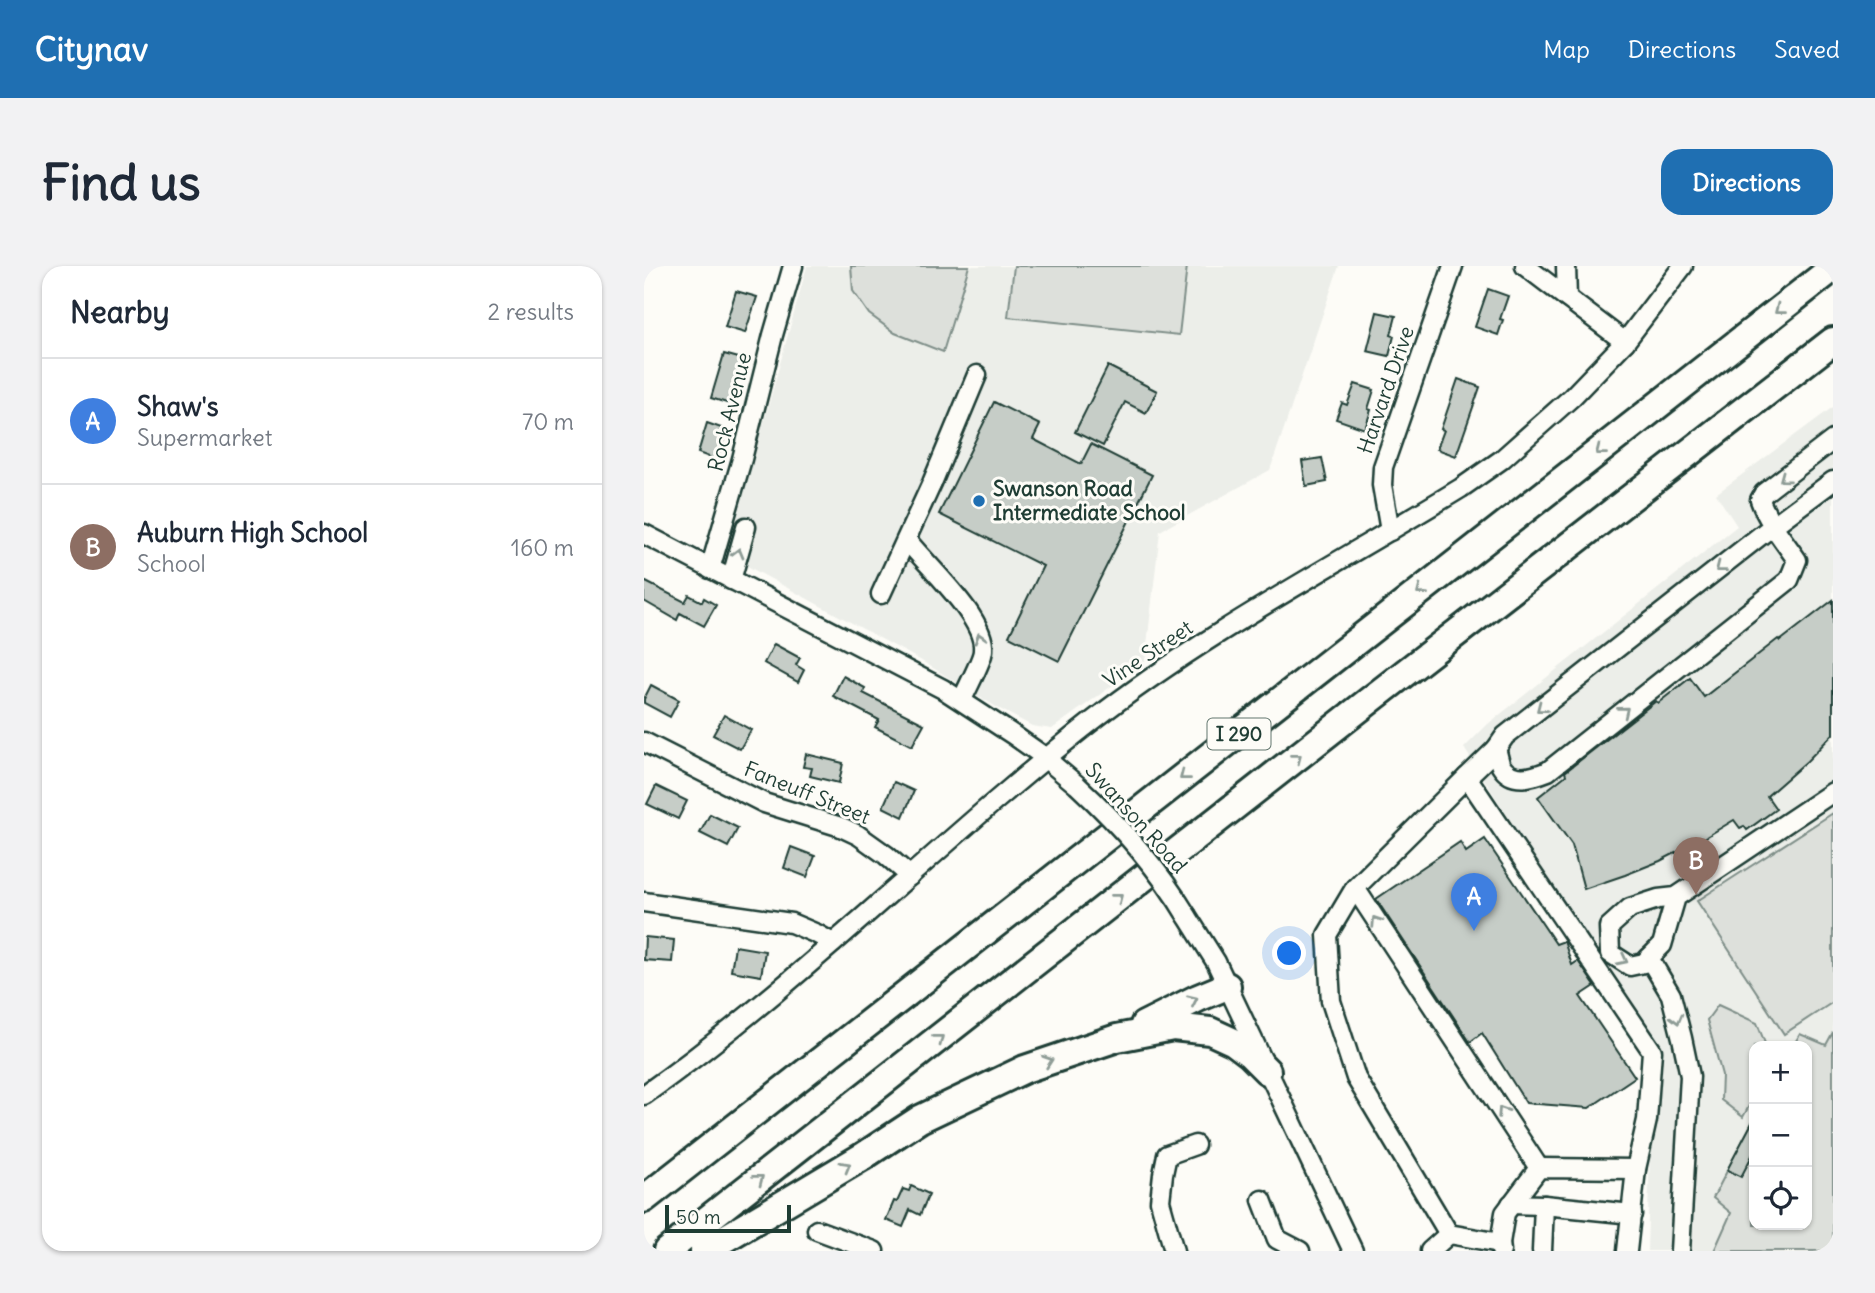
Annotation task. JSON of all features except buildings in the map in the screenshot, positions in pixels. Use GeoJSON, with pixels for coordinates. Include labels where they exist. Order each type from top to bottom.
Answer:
{"type":"FeatureCollection","features":[{"type":"Feature","properties":{"kind":"highway","name":"I 290"},"geometry":{"type":"LineString","coordinates":[[644,1199],[1833,268]]}},
{"type":"Feature","properties":{"kind":"highway","name":"I 290"},"geometry":{"type":"LineString","coordinates":[[667,1251],[1833,341]]}},
{"type":"Feature","properties":{"kind":"highway"},"geometry":{"type":"LineString","coordinates":[[1117,1038],[1227,986]]}},
{"type":"Feature","properties":{"kind":"highway"},"geometry":{"type":"LineString","coordinates":[[704,1251],[862,1157],[920,1119],[1025,1069],[1117,1038],[1173,1027],[1210,1031],[1234,1042],[1267,1071]]}},
{"type":"Feature","properties":{"kind":"street","name":"Rock Avenue"},"geometry":{"type":"LineString","coordinates":[[710,569],[793,266]]}},
{"type":"Feature","properties":{"kind":"street","name":"Harvard Drive"},"geometry":{"type":"LineString","coordinates":[[1390,531],[1382,485],[1383,467],[1453,266]]}},
{"type":"Feature","properties":{"kind":"street"},"geometry":{"type":"LineString","coordinates":[[1525,266],[1625,342]]}},
{"type":"Feature","properties":{"kind":"street"},"geometry":{"type":"LineString","coordinates":[[1566,266],[1567,298]]}},
{"type":"Feature","properties":{"kind":"street","name":"Vine Street"},"geometry":{"type":"LineString","coordinates":[[644,1095],[711,1046],[1045,758],[1114,705],[1240,620],[1461,488],[1501,460],[1572,397],[1625,342],[1683,266]]}},
{"type":"Feature","properties":{"kind":"street"},"geometry":{"type":"LineString","coordinates":[[881,594],[907,540],[977,375]]}},
{"type":"Feature","properties":{"kind":"street"},"geometry":{"type":"LineString","coordinates":[[1496,749],[1502,767],[1514,776],[1529,778],[1548,771],[1788,580],[1797,560],[1764,512],[1760,500],[1764,493],[1833,440]]}},
{"type":"Feature","properties":{"kind":"street"},"geometry":{"type":"LineString","coordinates":[[1539,1168],[1505,1213],[1501,1247],[1449,1234],[1356,1078],[1331,1001],[1327,935],[1355,888],[1496,749],[1505,736],[1833,481]]}},
{"type":"Feature","properties":{"kind":"street"},"geometry":{"type":"LineString","coordinates":[[731,580],[746,527]]}},
{"type":"Feature","properties":{"kind":"street","name":"Swanson Road"},"geometry":{"type":"LineString","coordinates":[[644,534],[962,701],[1045,758],[1110,817],[1151,863],[1216,962],[1353,1251]]}},
{"type":"Feature","properties":{"kind":"street"},"geometry":{"type":"LineString","coordinates":[[907,540],[952,589],[980,632],[984,651],[962,701]]}},
{"type":"Feature","properties":{"kind":"street","name":"Faneuff Street"},"geometry":{"type":"LineString","coordinates":[[644,742],[764,803],[858,835],[910,876]]}},
{"type":"Feature","properties":{"kind":"street"},"geometry":{"type":"LineString","coordinates":[[1467,777],[1652,1051],[1647,1120],[1636,1169],[1627,1251]]}},
{"type":"Feature","properties":{"kind":"street"},"geometry":{"type":"LineString","coordinates":[[1676,897],[1662,945],[1644,963],[1630,966],[1610,953],[1609,927],[1630,908],[1658,899],[1676,897],[1833,792]]}},
{"type":"Feature","properties":{"kind":"street"},"geometry":{"type":"LineString","coordinates":[[1355,888],[1539,1168]]}},
{"type":"Feature","properties":{"kind":"street"},"geometry":{"type":"LineString","coordinates":[[644,902],[791,923],[833,943]]}},
{"type":"Feature","properties":{"kind":"street"},"geometry":{"type":"LineString","coordinates":[[1649,958],[1671,995],[1690,1076],[1680,1251]]}},
{"type":"Feature","properties":{"kind":"street"},"geometry":{"type":"LineString","coordinates":[[1174,1251],[1160,1201],[1163,1174],[1167,1155],[1195,1144]]}},
{"type":"Feature","properties":{"kind":"street"},"geometry":{"type":"LineString","coordinates":[[1539,1168],[1636,1169]]}},
{"type":"Feature","properties":{"kind":"street"},"geometry":{"type":"LineString","coordinates":[[1262,1199],[1278,1239],[1300,1251]]}},
{"type":"Feature","properties":{"kind":"street"},"geometry":{"type":"LineString","coordinates":[[1511,1204],[1632,1214]]}},
{"type":"Feature","properties":{"kind":"street"},"geometry":{"type":"LineString","coordinates":[[1542,1251],[1544,1205]]}},
{"type":"Feature","properties":{"kind":"street"},"geometry":{"type":"LineString","coordinates":[[817,1230],[874,1251]]}},
{"type":"Feature","properties":{"kind":"street"},"geometry":{"type":"LineString","coordinates":[[1430,1251],[1449,1234]]}},
{"type":"Feature","properties":{"kind":"shaded area","name":"Swanson Road Intermediate School"},"geometry":{"type":"Polygon","coordinates":[[[807,266],[1339,266],[1270,470],[1160,531],[1145,662],[1052,729],[1032,726],[998,708],[920,660],[727,555],[807,266]]]}},
{"type":"Feature","properties":{"kind":"shaded area"},"geometry":{"type":"Polygon","coordinates":[[[851,266],[969,266],[943,352],[895,333],[869,314],[853,291],[851,266]]]}},
{"type":"Feature","properties":{"kind":"shaded area"},"geometry":{"type":"Polygon","coordinates":[[[1014,266],[1187,266],[1179,335],[1008,317],[1014,266]]]}},
{"type":"Feature","properties":{"kind":"shaded area"},"geometry":{"type":"Polygon","coordinates":[[[1833,407],[1833,1251],[1647,1251],[1653,1042],[1464,748],[1488,724],[1737,526],[1716,494],[1833,407]]]}},
{"type":"Feature","properties":{"kind":"shaded area"},"geometry":{"type":"Polygon","coordinates":[[[1833,813],[1833,1002],[1784,1034],[1697,901],[1833,813]]]}},
{"type":"Feature","properties":{"kind":"shaded area"},"geometry":{"type":"Polygon","coordinates":[[[1718,1005],[1757,1023],[1764,1041],[1749,1041],[1749,1106],[1743,1117],[1721,1100],[1722,1075],[1707,1020],[1718,1005]]]}},
{"type":"Feature","properties":{"kind":"shaded area"},"geometry":{"type":"Polygon","coordinates":[[[1833,1032],[1833,1251],[1714,1251],[1731,1213],[1713,1198],[1749,1129],[1749,1230],[1812,1230],[1812,1041],[1796,1041],[1800,1034],[1826,1045],[1833,1032]]]}},
{"type":"Feature","properties":{"kind":"place","name":"Swanson Road Intermediate School"},"geometry":{"type":"Point","coordinates":[979,501]}},
{"type":"Feature","properties":{"kind":"place","name":"Auburn High School"},"geometry":{"type":"Point","coordinates":[1696,895]}},
{"type":"Feature","properties":{"kind":"place","name":"Shaw's"},"geometry":{"type":"Point","coordinates":[1474,931]}}]}
